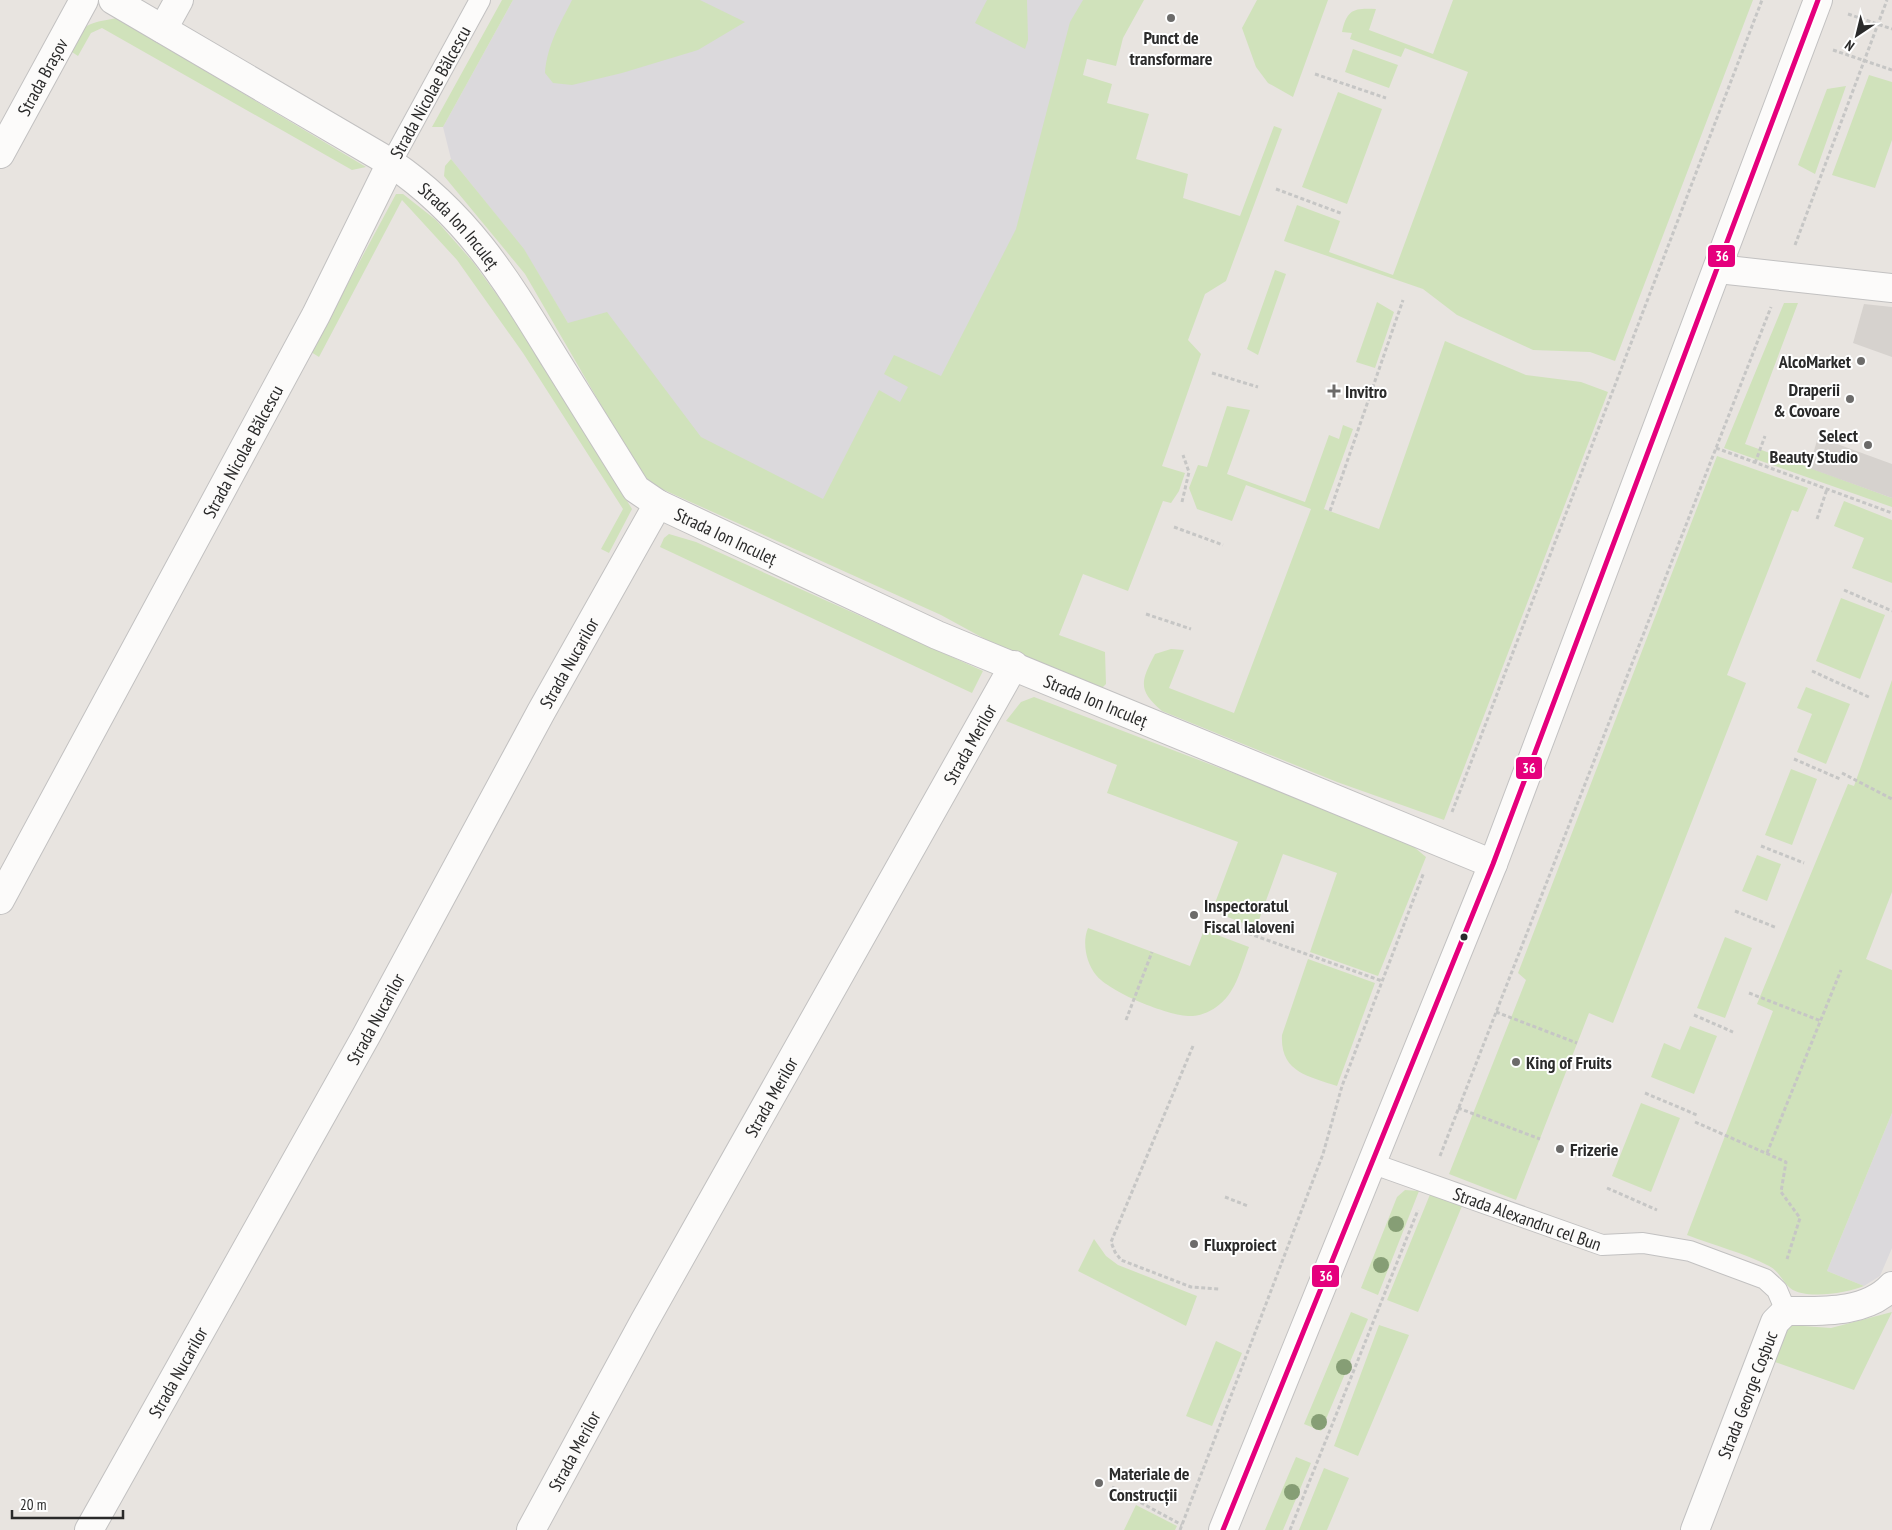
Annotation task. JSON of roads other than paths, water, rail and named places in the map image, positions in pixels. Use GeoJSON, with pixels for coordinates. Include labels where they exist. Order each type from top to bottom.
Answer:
{"type":"FeatureCollection","features":[{"type":"Feature","properties":{"kind":"street","name":"Strada Brașov"},"geometry":{"type":"LineString","coordinates":[[0,154],[84,0]]}},
{"type":"Feature","properties":{"kind":"street","name":"Strada Ion Inculeț"},"geometry":{"type":"LineString","coordinates":[[113,0],[391,164],[420,183],[447,207],[476,239],[509,284],[636,488],[658,504],[937,635],[1014,665],[1493,864]]}},
{"type":"Feature","properties":{"kind":"street"},"geometry":{"type":"LineString","coordinates":[[164,29],[179,0]]}},
{"type":"Feature","properties":{"kind":"street"},"geometry":{"type":"LineString","coordinates":[[1223,1530],[1493,864],[1718,270],[1817,2]]}},
{"type":"Feature","properties":{"kind":"street","name":"Strada Nicolae Bălcescu"},"geometry":{"type":"LineString","coordinates":[[0,900],[316,315],[391,164]]}},
{"type":"Feature","properties":{"kind":"street"},"geometry":{"type":"LineString","coordinates":[[1718,270],[1892,288]]}},
{"type":"Feature","properties":{"kind":"street","name":"Strada Nucarilor"},"geometry":{"type":"LineString","coordinates":[[89,1530],[366,1036],[541,712],[658,504]]}},
{"type":"Feature","properties":{"kind":"street","name":"Strada Merilor"},"geometry":{"type":"LineString","coordinates":[[532,1530],[644,1322],[1014,665]]}},
{"type":"Feature","properties":{"kind":"street","name":"Strada George Coșbuc"},"geometry":{"type":"LineString","coordinates":[[1695,1530],[1775,1322],[1781,1301],[1820,1311],[1856,1306],[1882,1296],[1892,1286]]}},
{"type":"Feature","properties":{"kind":"lane","name":"Strada Nicolae Bălcescu"},"geometry":{"type":"LineString","coordinates":[[391,164],[480,0]]}},
{"type":"Feature","properties":{"kind":"lane","name":"Strada Alexandru cel Bun"},"geometry":{"type":"LineString","coordinates":[[1372,1163],[1602,1245],[1644,1243],[1690,1251],[1765,1280],[1781,1301]]}},
{"type":"Feature","properties":{"kind":"place","name":"Punct de transformare"},"geometry":{"type":"Point","coordinates":[1171,18]}},
{"type":"Feature","properties":{"kind":"place","name":"AlcoMarket"},"geometry":{"type":"Point","coordinates":[1861,361]}},
{"type":"Feature","properties":{"kind":"place","name":"Invitro"},"geometry":{"type":"Point","coordinates":[1334,391]}},
{"type":"Feature","properties":{"kind":"place","name":"Draperii & Covoare"},"geometry":{"type":"Point","coordinates":[1850,399]}},
{"type":"Feature","properties":{"kind":"place","name":"Select Beauty Studio"},"geometry":{"type":"Point","coordinates":[1868,445]}},
{"type":"Feature","properties":{"kind":"place","name":"Inspectoratul Fiscal Ialoveni"},"geometry":{"type":"Point","coordinates":[1194,915]}},
{"type":"Feature","properties":{"kind":"place","name":"King of Fruits"},"geometry":{"type":"Point","coordinates":[1516,1062]}},
{"type":"Feature","properties":{"kind":"place","name":"Frizerie"},"geometry":{"type":"Point","coordinates":[1560,1149]}},
{"type":"Feature","properties":{"kind":"place","name":"Fluxproiect"},"geometry":{"type":"Point","coordinates":[1194,1244]}},
{"type":"Feature","properties":{"kind":"place","name":"Materiale de Construcții"},"geometry":{"type":"Point","coordinates":[1099,1483]}}]}
